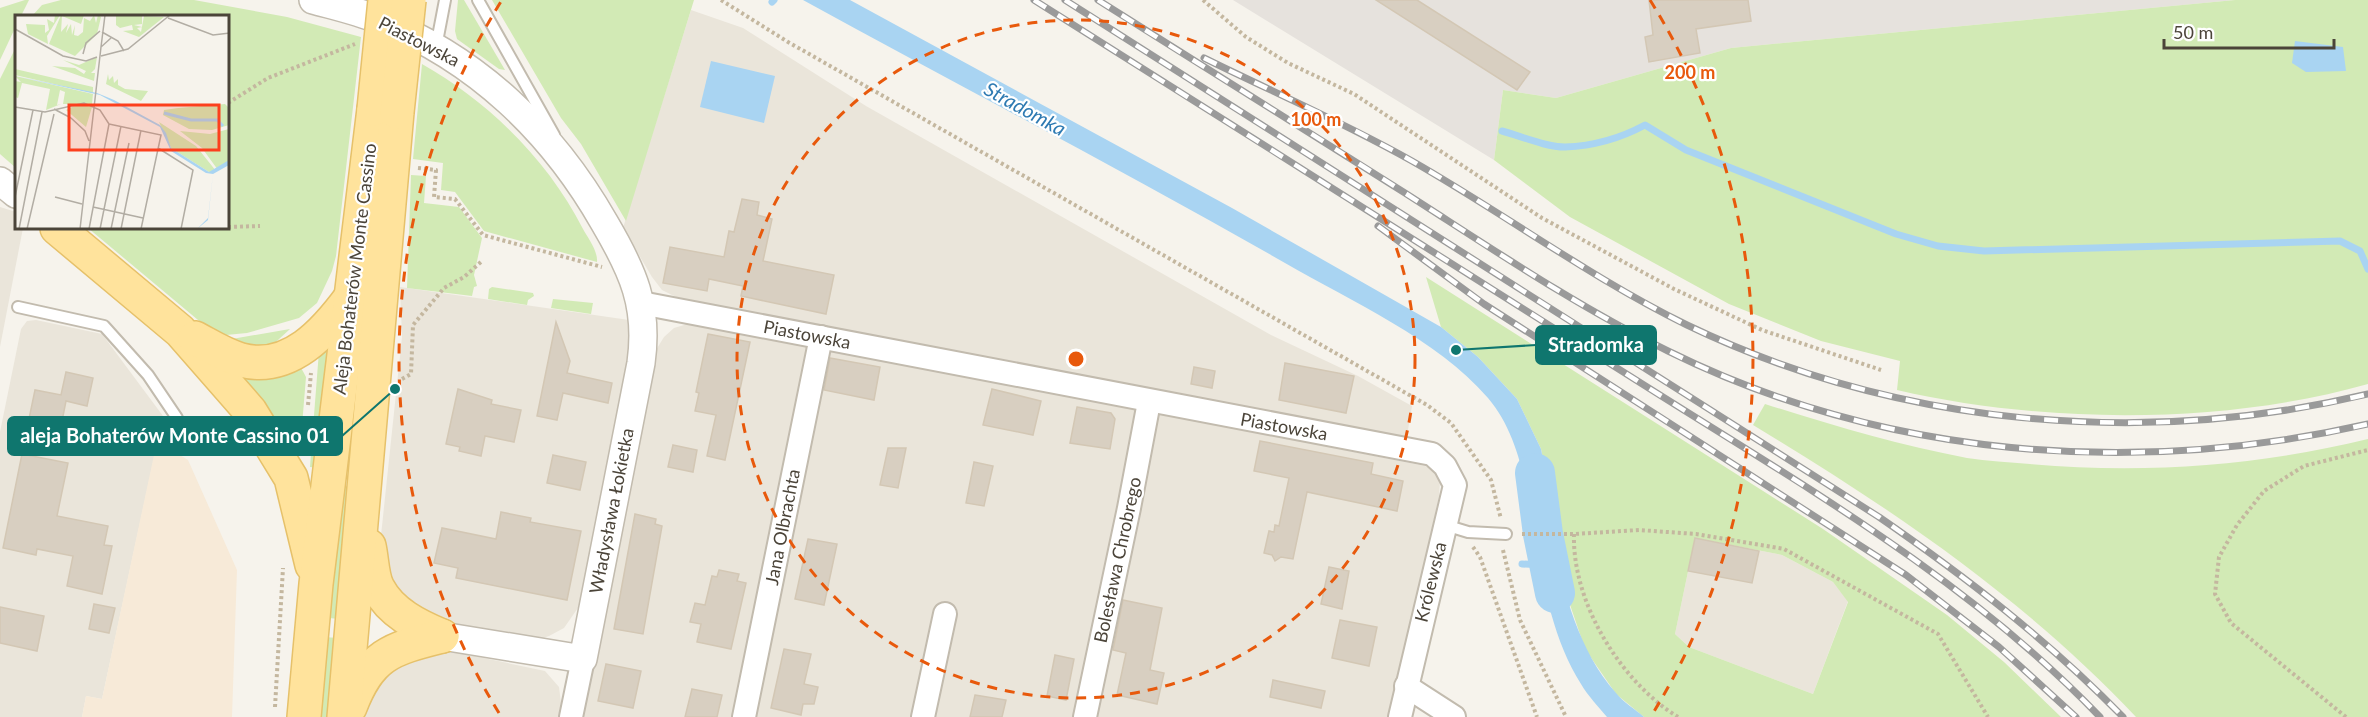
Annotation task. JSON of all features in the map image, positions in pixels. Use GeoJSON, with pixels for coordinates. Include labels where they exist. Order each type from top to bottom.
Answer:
{"type":"FeatureCollection","features":[{"type":"Feature","properties":{"kind":"main road","name":"Aleja Bohaterów Monte Cassino"},"geometry":{"type":"LineString","coordinates":[[345,717],[362,513],[386,110],[385,0]]}},
{"type":"Feature","properties":{"kind":"main road","name":"Aleja Bohaterów Monte Cassino"},"geometry":{"type":"LineString","coordinates":[[304,717],[316,584],[351,297],[409,0]]}},
{"type":"Feature","properties":{"kind":"main road"},"geometry":{"type":"LineString","coordinates":[[59,230],[180,331],[250,411],[291,478],[316,584]]}},
{"type":"Feature","properties":{"kind":"main road"},"geometry":{"type":"LineString","coordinates":[[180,331],[226,355],[244,361],[278,359],[311,343],[330,325],[351,297]]}},
{"type":"Feature","properties":{"kind":"main road"},"geometry":{"type":"LineString","coordinates":[[362,513],[377,588],[413,624],[442,636]]}},
{"type":"Feature","properties":{"kind":"main road"},"geometry":{"type":"LineString","coordinates":[[345,717],[361,679],[377,662],[400,647],[442,636]]}},
{"type":"Feature","properties":{"kind":"street","name":"Piastowska"},"geometry":{"type":"LineString","coordinates":[[313,0],[376,19],[436,48],[464,64],[514,105],[567,162],[610,231],[641,303],[1149,402],[1432,454]]}},
{"type":"Feature","properties":{"kind":"street"},"geometry":{"type":"LineString","coordinates":[[0,181],[15,193]]}},
{"type":"Feature","properties":{"kind":"street","name":"Władysława Łokietka"},"geometry":{"type":"LineString","coordinates":[[571,717],[641,363],[645,324],[641,303]]}},
{"type":"Feature","properties":{"kind":"street","name":"Jana Olbrachta"},"geometry":{"type":"LineString","coordinates":[[744,717],[821,337]]}},
{"type":"Feature","properties":{"kind":"street","name":"Bolesława Chrobrego"},"geometry":{"type":"LineString","coordinates":[[1084,717],[1129,508],[1149,402]]}},
{"type":"Feature","properties":{"kind":"street","name":"Królewska"},"geometry":{"type":"LineString","coordinates":[[1400,717],[1455,485],[1445,466],[1432,454]]}},
{"type":"Feature","properties":{"kind":"street"},"geometry":{"type":"LineString","coordinates":[[923,717],[945,614]]}},
{"type":"Feature","properties":{"kind":"street"},"geometry":{"type":"LineString","coordinates":[[442,636],[583,659]]}},
{"type":"Feature","properties":{"kind":"street"},"geometry":{"type":"LineString","coordinates":[[1406,686],[1454,717]]}},
{"type":"Feature","properties":{"kind":"lane"},"geometry":{"type":"LineString","coordinates":[[436,48],[446,0]]}},
{"type":"Feature","properties":{"kind":"lane"},"geometry":{"type":"LineString","coordinates":[[478,0],[548,121],[567,162]]}},
{"type":"Feature","properties":{"kind":"lane"},"geometry":{"type":"LineString","coordinates":[[18,307],[104,326],[148,375],[177,418],[172,446]]}},
{"type":"Feature","properties":{"kind":"lane"},"geometry":{"type":"LineString","coordinates":[[1444,530],[1504,534]]}},
{"type":"Feature","properties":{"kind":"path"},"geometry":{"type":"LineString","coordinates":[[721,0],[788,42],[1427,405],[1451,423],[1491,480],[1500,508],[1509,580],[1520,620],[1566,717]]}},
{"type":"Feature","properties":{"kind":"path"},"geometry":{"type":"LineString","coordinates":[[1203,0],[1246,37],[1288,63],[1354,94],[1542,218],[1674,289],[1762,330],[1881,370]]}},
{"type":"Feature","properties":{"kind":"path"},"geometry":{"type":"LineString","coordinates":[[230,102],[268,78],[361,42]]}},
{"type":"Feature","properties":{"kind":"path"},"geometry":{"type":"LineString","coordinates":[[429,169],[436,170],[434,197],[455,199],[483,235],[607,269]]}},
{"type":"Feature","properties":{"kind":"path"},"geometry":{"type":"LineString","coordinates":[[230,227],[260,226]]}},
{"type":"Feature","properties":{"kind":"path"},"geometry":{"type":"LineString","coordinates":[[402,379],[411,374],[413,325],[444,288],[464,277],[482,261]]}},
{"type":"Feature","properties":{"kind":"path"},"geometry":{"type":"LineString","coordinates":[[2346,717],[2231,623],[2215,594],[2219,557],[2238,525],[2264,491],[2304,466],[2368,450]]}},
{"type":"Feature","properties":{"kind":"path"},"geometry":{"type":"LineString","coordinates":[[1444,530],[1465,540],[1480,557],[1537,717]]}},
{"type":"Feature","properties":{"kind":"path"},"geometry":{"type":"LineString","coordinates":[[1504,534],[1574,534],[1639,530],[1696,534],[1784,549],[1938,634],[1988,717]]}},
{"type":"Feature","properties":{"kind":"path"},"geometry":{"type":"LineString","coordinates":[[1574,534],[1577,570],[1602,634],[1619,665],[1657,704],[1678,717]]}},
{"type":"Feature","properties":{"kind":"path"},"geometry":{"type":"LineString","coordinates":[[275,717],[284,560]]}},
{"type":"Feature","properties":{"kind":"shaded area"},"geometry":{"type":"Polygon","coordinates":[[[1233,0],[2235,0],[1731,48],[1556,98],[1503,90],[1494,160],[1233,0]]]}},
{"type":"Feature","properties":{"kind":"shaded area"},"geometry":{"type":"Polygon","coordinates":[[[691,10],[743,28],[866,106],[1271,335],[1358,376],[1412,406],[1407,436],[1363,432],[676,297],[662,290],[623,228],[691,10]]]}},
{"type":"Feature","properties":{"kind":"shaded area"},"geometry":{"type":"Polygon","coordinates":[[[0,207],[15,212],[15,230],[23,230],[0,347],[0,207]]]}},
{"type":"Feature","properties":{"kind":"shaded area"},"geometry":{"type":"Polygon","coordinates":[[[400,287],[629,320],[631,356],[580,605],[564,628],[549,636],[540,639],[459,628],[423,617],[388,582],[380,545],[402,337],[400,287]]]}},
{"type":"Feature","properties":{"kind":"shaded area"},"geometry":{"type":"Polygon","coordinates":[[[36,320],[102,334],[163,416],[102,699],[86,696],[82,717],[0,717],[0,432],[21,329],[27,321],[36,320]]]}},
{"type":"Feature","properties":{"kind":"shaded area"},"geometry":{"type":"Polygon","coordinates":[[[691,323],[711,324],[1430,467],[1440,480],[1439,496],[1390,717],[581,717],[656,350],[664,337],[674,328],[691,323]]]}},
{"type":"Feature","properties":{"kind":"shaded area"},"geometry":{"type":"Polygon","coordinates":[[[157,441],[188,460],[237,570],[232,717],[82,717],[86,696],[102,699],[157,441]]]}},
{"type":"Feature","properties":{"kind":"shaded area"},"geometry":{"type":"Polygon","coordinates":[[[1695,538],[1782,555],[1833,582],[1848,601],[1813,694],[1689,647],[1675,634],[1695,538]]]}},
{"type":"Feature","properties":{"kind":"shaded area"},"geometry":{"type":"Polygon","coordinates":[[[441,649],[545,671],[559,687],[561,703],[558,717],[353,717],[380,670],[441,649]]]}},
{"type":"Feature","properties":{"kind":"green space"},"geometry":{"type":"Polygon","coordinates":[[[29,0],[22,15],[15,15],[15,28],[0,60],[0,8],[29,0]]]}},
{"type":"Feature","properties":{"kind":"green space"},"geometry":{"type":"Polygon","coordinates":[[[61,0],[194,0],[287,17],[361,37],[336,256],[332,271],[317,303],[299,318],[247,333],[226,335],[210,330],[90,230],[230,230],[230,15],[33,15],[42,5],[61,0]]]}},
{"type":"Feature","properties":{"kind":"green space"},"geometry":{"type":"Polygon","coordinates":[[[458,0],[464,0],[505,70],[499,69],[457,39],[455,31],[458,0]]]}},
{"type":"Feature","properties":{"kind":"green space"},"geometry":{"type":"Polygon","coordinates":[[[492,0],[694,0],[626,221],[581,144],[561,118],[492,0]]]}},
{"type":"Feature","properties":{"kind":"green space"},"geometry":{"type":"Polygon","coordinates":[[[2235,0],[2368,0],[2368,384],[2254,407],[2194,413],[2133,415],[2072,414],[2012,409],[1897,390],[1900,361],[1821,341],[1729,304],[1570,217],[1494,160],[1503,90],[1556,98],[1731,48],[2235,0]]]}},
{"type":"Feature","properties":{"kind":"green space"},"geometry":{"type":"Polygon","coordinates":[[[15,49],[15,167],[0,154],[0,79],[15,49]]]}},
{"type":"Feature","properties":{"kind":"green space"},"geometry":{"type":"Polygon","coordinates":[[[422,64],[470,96],[493,115],[534,156],[569,204],[596,253],[597,262],[484,231],[455,192],[441,190],[443,163],[413,159],[422,64]]]}},
{"type":"Feature","properties":{"kind":"green space"},"geometry":{"type":"Polygon","coordinates":[[[411,175],[426,176],[424,203],[459,207],[482,238],[474,275],[477,286],[474,287],[472,296],[407,288],[411,175]]]}},
{"type":"Feature","properties":{"kind":"green space"},"geometry":{"type":"Polygon","coordinates":[[[1426,277],[1823,529],[1947,615],[2004,662],[2061,717],[1644,717],[1616,694],[1585,649],[1563,584],[1551,539],[1549,490],[1541,449],[1517,399],[1478,357],[1441,327],[1426,277]],[[1695,538],[1675,634],[1689,647],[1813,694],[1848,602],[1833,582],[1782,555],[1695,538]]]}},
{"type":"Feature","properties":{"kind":"green space"},"geometry":{"type":"Polygon","coordinates":[[[492,287],[533,293],[534,296],[528,300],[527,305],[488,299],[489,289],[492,287]]]}},
{"type":"Feature","properties":{"kind":"green space"},"geometry":{"type":"Polygon","coordinates":[[[553,299],[593,303],[591,314],[551,308],[553,299]]]}},
{"type":"Feature","properties":{"kind":"green space"},"geometry":{"type":"Polygon","coordinates":[[[290,329],[266,351],[226,340],[290,329]]]}},
{"type":"Feature","properties":{"kind":"green space"},"geometry":{"type":"Polygon","coordinates":[[[329,340],[319,468],[310,467],[319,351],[329,340]]]}},
{"type":"Feature","properties":{"kind":"green space"},"geometry":{"type":"Polygon","coordinates":[[[299,364],[306,377],[300,450],[294,458],[243,376],[299,364]]]}},
{"type":"Feature","properties":{"kind":"green space"},"geometry":{"type":"Polygon","coordinates":[[[1765,404],[1865,434],[1941,453],[1982,460],[2073,467],[2158,468],[2200,465],[2284,456],[2368,439],[2368,717],[2136,717],[2049,633],[1955,558],[1855,489],[1753,425],[1765,404]]]}},
{"type":"Feature","properties":{"kind":"green space"},"geometry":{"type":"Polygon","coordinates":[[[342,486],[353,487],[339,619],[329,618],[342,486]]]}},
{"type":"Feature","properties":{"kind":"green space"},"geometry":{"type":"Polygon","coordinates":[[[325,637],[337,638],[329,717],[319,717],[325,637]]]}},
{"type":"Feature","properties":{"kind":"water"},"geometry":{"type":"Polygon","coordinates":[[[803,0],[850,0],[1232,208],[1441,327],[1478,357],[1517,399],[1541,449],[1549,490],[1549,529],[1534,529],[1528,494],[1514,443],[1498,412],[1467,377],[1419,339],[1165,196],[803,0]]]}},
{"type":"Feature","properties":{"kind":"water"},"geometry":{"type":"Polygon","coordinates":[[[2295,41],[2343,47],[2346,71],[2306,72],[2292,63],[2295,41]]]}},
{"type":"Feature","properties":{"kind":"water"},"geometry":{"type":"Polygon","coordinates":[[[711,61],[775,76],[764,123],[700,107],[711,61]]]}},
{"type":"Feature","properties":{"kind":"water"},"geometry":{"type":"Polygon","coordinates":[[[1536,539],[1551,539],[1574,620],[1592,658],[1619,696],[1644,717],[1607,717],[1581,684],[1564,650],[1551,614],[1536,539]]]}},
{"type":"Feature","properties":{"kind":"building"},"geometry":{"type":"Polygon","coordinates":[[[1376,0],[1417,0],[1530,72],[1517,90],[1376,0]]]}},
{"type":"Feature","properties":{"kind":"building"},"geometry":{"type":"Polygon","coordinates":[[[1649,0],[1748,0],[1751,21],[1696,29],[1700,53],[1649,62],[1645,37],[1653,35],[1649,0]]]}},
{"type":"Feature","properties":{"kind":"building"},"geometry":{"type":"Polygon","coordinates":[[[742,199],[759,202],[757,215],[772,219],[763,261],[834,275],[826,314],[741,296],[743,286],[709,279],[707,291],[663,283],[670,247],[724,257],[729,231],[734,232],[742,199]]]}},
{"type":"Feature","properties":{"kind":"building"},"geometry":{"type":"Polygon","coordinates":[[[556,322],[570,361],[567,373],[612,383],[608,403],[563,393],[557,420],[537,416],[556,322]]]}},
{"type":"Feature","properties":{"kind":"building"},"geometry":{"type":"Polygon","coordinates":[[[708,334],[750,342],[725,460],[707,456],[716,415],[695,411],[699,393],[696,392],[708,334]]]}},
{"type":"Feature","properties":{"kind":"building"},"geometry":{"type":"Polygon","coordinates":[[[830,358],[880,367],[874,400],[824,390],[830,358]]]}},
{"type":"Feature","properties":{"kind":"building"},"geometry":{"type":"Polygon","coordinates":[[[1285,363],[1354,376],[1346,413],[1279,400],[1285,363]]]}},
{"type":"Feature","properties":{"kind":"building"},"geometry":{"type":"Polygon","coordinates":[[[1194,367],[1215,371],[1212,388],[1191,384],[1194,367]]]}},
{"type":"Feature","properties":{"kind":"building"},"geometry":{"type":"Polygon","coordinates":[[[66,372],[93,378],[87,406],[66,401],[61,426],[29,419],[35,390],[61,395],[66,372]]]}},
{"type":"Feature","properties":{"kind":"building"},"geometry":{"type":"Polygon","coordinates":[[[458,389],[492,400],[491,404],[521,410],[514,442],[485,436],[481,456],[459,451],[460,447],[446,444],[458,389]]]}},
{"type":"Feature","properties":{"kind":"building"},"geometry":{"type":"Polygon","coordinates":[[[992,389],[1041,401],[1033,435],[983,425],[992,389]]]}},
{"type":"Feature","properties":{"kind":"building"},"geometry":{"type":"Polygon","coordinates":[[[1077,407],[1111,413],[1115,419],[1110,449],[1070,443],[1077,407]]]}},
{"type":"Feature","properties":{"kind":"building"},"geometry":{"type":"Polygon","coordinates":[[[1260,441],[1373,463],[1371,474],[1403,481],[1397,511],[1307,492],[1293,559],[1281,557],[1275,561],[1272,555],[1264,553],[1269,531],[1274,532],[1275,525],[1279,526],[1289,478],[1254,471],[1260,441]]]}},
{"type":"Feature","properties":{"kind":"building"},"geometry":{"type":"Polygon","coordinates":[[[673,445],[697,450],[693,472],[668,467],[673,445]]]}},
{"type":"Feature","properties":{"kind":"building"},"geometry":{"type":"Polygon","coordinates":[[[888,448],[906,448],[898,488],[880,485],[888,448]]]}},
{"type":"Feature","properties":{"kind":"building"},"geometry":{"type":"Polygon","coordinates":[[[22,454],[68,463],[57,516],[108,526],[104,545],[112,546],[102,594],[67,586],[73,556],[37,549],[36,555],[3,548],[22,454]]]}},
{"type":"Feature","properties":{"kind":"building"},"geometry":{"type":"Polygon","coordinates":[[[553,455],[586,462],[580,490],[547,483],[553,455]]]}},
{"type":"Feature","properties":{"kind":"building"},"geometry":{"type":"Polygon","coordinates":[[[974,462],[993,466],[984,506],[966,503],[974,462]]]}},
{"type":"Feature","properties":{"kind":"building"},"geometry":{"type":"Polygon","coordinates":[[[501,512],[531,518],[530,522],[581,531],[567,600],[456,578],[458,568],[434,563],[442,528],[496,539],[501,512]]]}},
{"type":"Feature","properties":{"kind":"building"},"geometry":{"type":"Polygon","coordinates":[[[635,514],[656,519],[655,524],[662,526],[643,634],[614,629],[635,514]]]}},
{"type":"Feature","properties":{"kind":"building"},"geometry":{"type":"Polygon","coordinates":[[[1695,538],[1759,551],[1752,583],[1688,571],[1695,538]]]}},
{"type":"Feature","properties":{"kind":"building"},"geometry":{"type":"Polygon","coordinates":[[[808,539],[837,544],[824,605],[795,599],[808,539]]]}},
{"type":"Feature","properties":{"kind":"building"},"geometry":{"type":"Polygon","coordinates":[[[1329,567],[1349,571],[1342,609],[1321,604],[1329,567]]]}},
{"type":"Feature","properties":{"kind":"building"},"geometry":{"type":"Polygon","coordinates":[[[719,570],[739,574],[737,581],[746,583],[731,649],[697,642],[701,624],[690,622],[695,603],[705,605],[712,576],[717,577],[719,570]]]}},
{"type":"Feature","properties":{"kind":"building"},"geometry":{"type":"Polygon","coordinates":[[[1123,600],[1162,608],[1150,670],[1164,673],[1157,704],[1117,695],[1126,653],[1113,650],[1123,600]]]}},
{"type":"Feature","properties":{"kind":"building"},"geometry":{"type":"Polygon","coordinates":[[[94,604],[115,608],[109,633],[89,629],[94,604]]]}},
{"type":"Feature","properties":{"kind":"building"},"geometry":{"type":"Polygon","coordinates":[[[0,607],[44,616],[37,651],[0,643],[0,607]]]}},
{"type":"Feature","properties":{"kind":"building"},"geometry":{"type":"Polygon","coordinates":[[[1340,620],[1377,627],[1369,666],[1332,658],[1340,620]]]}},
{"type":"Feature","properties":{"kind":"building"},"geometry":{"type":"Polygon","coordinates":[[[784,649],[811,654],[804,684],[818,687],[814,704],[803,704],[801,715],[771,708],[784,649]]]}},
{"type":"Feature","properties":{"kind":"building"},"geometry":{"type":"Polygon","coordinates":[[[1055,655],[1074,659],[1066,700],[1047,696],[1055,655]]]}},
{"type":"Feature","properties":{"kind":"building"},"geometry":{"type":"Polygon","coordinates":[[[606,664],[641,671],[633,708],[598,701],[606,664]]]}},
{"type":"Feature","properties":{"kind":"building"},"geometry":{"type":"Polygon","coordinates":[[[1273,680],[1325,691],[1321,708],[1270,697],[1273,680]]]}},
{"type":"Feature","properties":{"kind":"building"},"geometry":{"type":"Polygon","coordinates":[[[692,689],[722,695],[717,717],[685,717],[692,689]]]}},
{"type":"Feature","properties":{"kind":"building"},"geometry":{"type":"Polygon","coordinates":[[[975,695],[1006,700],[1002,717],[970,717],[975,695]]]}},
{"type":"Feature","properties":{"kind":"waterway"},"geometry":{"type":"LineString","coordinates":[[1502,131],[1541,143],[1565,147],[1606,140],[1645,125],[1686,150],[1896,234],[1938,246],[1984,251],[2340,241],[2360,251],[2368,269]]}},
{"type":"Feature","properties":{"kind":"waterway","name":"Stradomka"},"geometry":{"type":"LineString","coordinates":[[1535,473],[1543,534],[1555,593]]}},
{"type":"Feature","properties":{"kind":"waterway"},"geometry":{"type":"LineString","coordinates":[[1522,564],[1549,565]]}},
{"type":"Feature","properties":{"kind":"railway"},"geometry":{"type":"LineString","coordinates":[[1034,0],[1758,456],[1879,535],[1994,620],[2100,717]]}},
{"type":"Feature","properties":{"kind":"railway"},"geometry":{"type":"LineString","coordinates":[[1065,0],[1879,517],[2006,611],[2066,662],[2123,717]]}},
{"type":"Feature","properties":{"kind":"railway"},"geometry":{"type":"LineString","coordinates":[[1098,0],[1567,296],[1668,351],[1751,387],[1836,415],[1923,435],[2011,448],[2100,452],[2190,450],[2279,440],[2368,424]]}},
{"type":"Feature","properties":{"kind":"railway"},"geometry":{"type":"LineString","coordinates":[[1204,58],[1387,147],[1447,181],[1651,307],[1767,359],[1850,386],[1935,405],[2022,418],[2109,423],[2196,420],[2282,411],[2368,394]]}},
{"type":"Feature","properties":{"kind":"railway"},"geometry":{"type":"LineString","coordinates":[[1378,226],[1484,304],[1906,575],[1999,647],[2076,717]]}},
{"type":"Feature","properties":{"kind":"place","name":"Stradomka"},"geometry":{"type":"Point","coordinates":[1456,350]}},
{"type":"Feature","properties":{"kind":"place","name":"aleja Bohaterów Monte Cassino 01"},"geometry":{"type":"Point","coordinates":[395,389]}}]}
